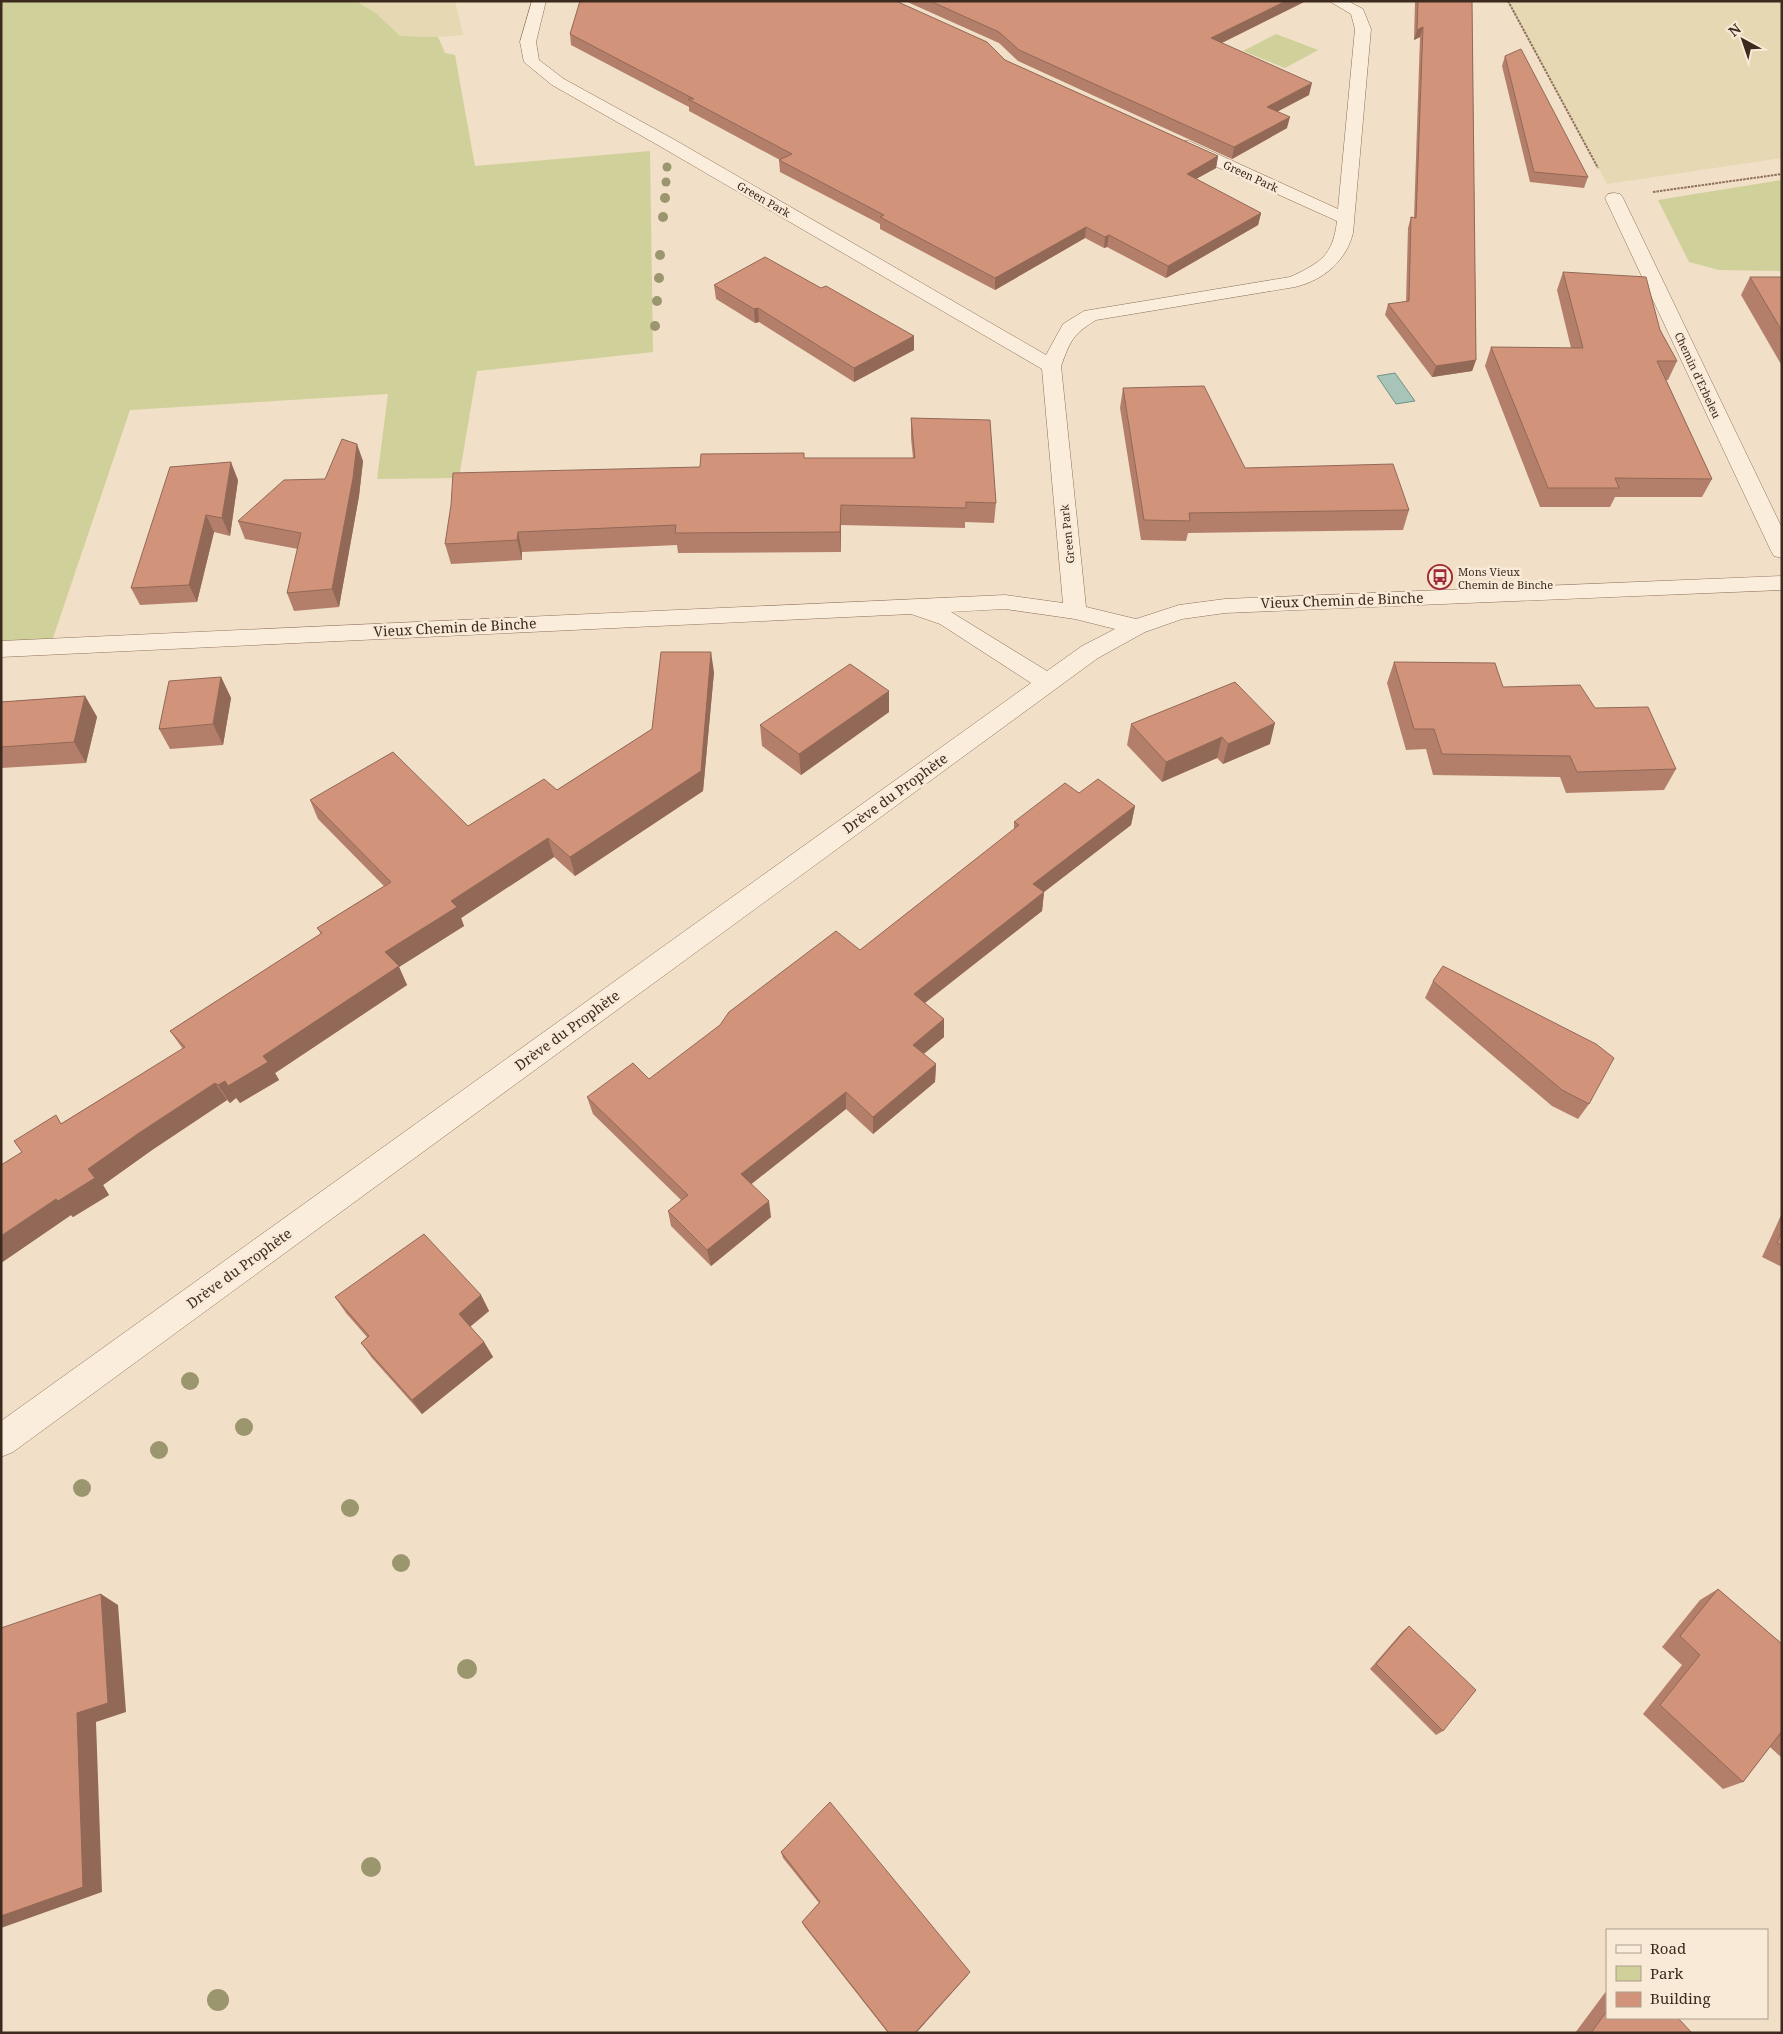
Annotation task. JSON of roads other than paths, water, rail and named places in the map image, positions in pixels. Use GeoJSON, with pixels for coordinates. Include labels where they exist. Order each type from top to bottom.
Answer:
{"type":"FeatureCollection","features":[{"type":"Feature","properties":{"kind":"street","name":"Green Park"},"geometry":{"type":"LineString","coordinates":[[539,1],[528,42],[532,62],[558,82],[669,144],[1051,366]]}},
{"type":"Feature","properties":{"kind":"street","name":"Green Park"},"geometry":{"type":"LineString","coordinates":[[1074,612],[1051,366],[1060,344],[1070,328],[1090,315],[1295,282],[1317,272],[1333,260],[1344,241],[1363,29],[1358,12],[1336,1]]}},
{"type":"Feature","properties":{"kind":"street","name":"Green Park"},"geometry":{"type":"LineString","coordinates":[[1167,138],[1346,219]]}},
{"type":"Feature","properties":{"kind":"street","name":"Chemin d'Erbeleu"},"geometry":{"type":"LineString","coordinates":[[1614,198],[1782,551]]}},
{"type":"Feature","properties":{"kind":"street","name":"Vieux Chemin de Binche"},"geometry":{"type":"LineString","coordinates":[[1,649],[1005,602],[1074,612],[1137,627],[1179,612],[1225,606],[1782,583]]}},
{"type":"Feature","properties":{"kind":"street","name":"Vieux Chemin de Binche"},"geometry":{"type":"LineString","coordinates":[[909,605],[948,619],[1048,682]]}},
{"type":"Feature","properties":{"kind":"street","name":"Drève du Prophète"},"geometry":{"type":"LineString","coordinates":[[1,1441],[1048,682],[1090,652],[1137,627]]}},
{"type":"Feature","properties":{"kind":"place","name":"Mons Vieux Chemin de Binche"},"geometry":{"type":"Point","coordinates":[1440,577]}}]}
